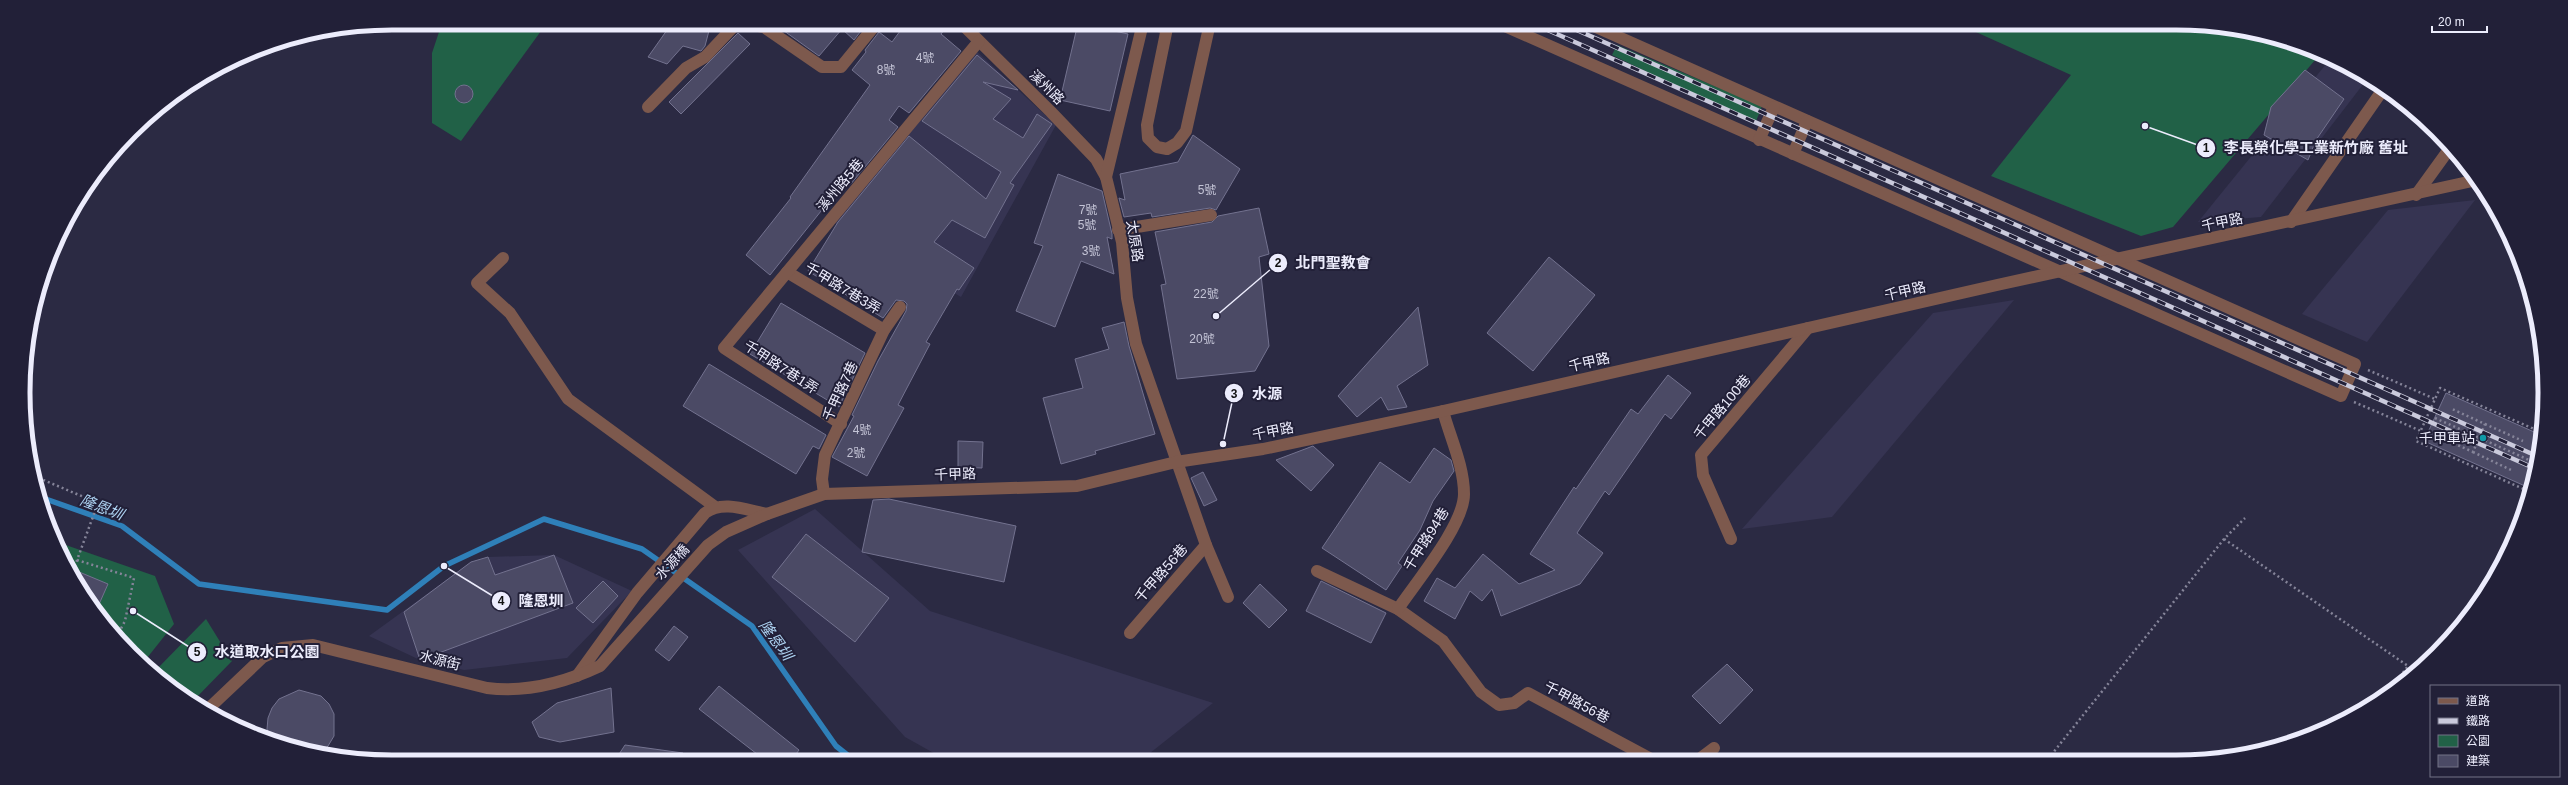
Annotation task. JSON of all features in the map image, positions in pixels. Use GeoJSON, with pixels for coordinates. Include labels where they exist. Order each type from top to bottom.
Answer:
{"type":"FeatureCollection","features":[{"type":"Feature","properties":{"kind":"street"},"geometry":{"type":"LineString","coordinates":[[648,107],[686,68],[705,57],[730,30]]}},
{"type":"Feature","properties":{"kind":"street"},"geometry":{"type":"LineString","coordinates":[[768,30],[822,67],[841,67],[871,30]]}},
{"type":"Feature","properties":{"kind":"street","name":"溪州路"},"geometry":{"type":"LineString","coordinates":[[968,30],[1052,112],[1096,159],[1106,177]]}},
{"type":"Feature","properties":{"kind":"street","name":"太原路"},"geometry":{"type":"LineString","coordinates":[[1141,30],[1106,177],[1118,230],[1136,344],[1176,462]]}},
{"type":"Feature","properties":{"kind":"street"},"geometry":{"type":"LineString","coordinates":[[1166,30],[1147,125],[1148,138],[1157,147],[1167,149],[1177,143],[1186,131],[1208,30]]}},
{"type":"Feature","properties":{"kind":"street"},"geometry":{"type":"LineString","coordinates":[[1514,30],[2057,273],[2341,396],[2355,364],[1603,30]]}},
{"type":"Feature","properties":{"kind":"street","name":"溪州路5巷"},"geometry":{"type":"LineString","coordinates":[[724,348],[979,41]]}},
{"type":"Feature","properties":{"kind":"street"},"geometry":{"type":"LineString","coordinates":[[2291,222],[2380,93]]}},
{"type":"Feature","properties":{"kind":"street"},"geometry":{"type":"LineString","coordinates":[[1759,140],[1774,107]]}},
{"type":"Feature","properties":{"kind":"street"},"geometry":{"type":"LineString","coordinates":[[1793,154],[1807,122]]}},
{"type":"Feature","properties":{"kind":"street"},"geometry":{"type":"LineString","coordinates":[[2416,195],[2447,152]]}},
{"type":"Feature","properties":{"kind":"street","name":"千甲路"},"geometry":{"type":"LineString","coordinates":[[708,545],[726,532],[767,514],[824,494],[1077,486],[1176,462],[1263,449],[1443,411],[1808,328],[2416,195],[2470,182]]}},
{"type":"Feature","properties":{"kind":"street"},"geometry":{"type":"LineString","coordinates":[[1118,230],[1211,215]]}},
{"type":"Feature","properties":{"kind":"street"},"geometry":{"type":"LineString","coordinates":[[503,258],[477,283],[510,313],[568,399],[714,506],[727,506],[767,514]]}},
{"type":"Feature","properties":{"kind":"street","name":"千甲路7巷3弄"},"geometry":{"type":"LineString","coordinates":[[787,272],[884,330]]}},
{"type":"Feature","properties":{"kind":"street","name":"千甲路7巷"},"geometry":{"type":"LineString","coordinates":[[824,494],[822,479],[825,455],[842,424],[884,330],[900,307]]}},
{"type":"Feature","properties":{"kind":"street","name":"千甲路100巷"},"geometry":{"type":"LineString","coordinates":[[1731,539],[1703,475],[1701,455],[1808,328]]}},
{"type":"Feature","properties":{"kind":"street","name":"千甲路7巷1弄"},"geometry":{"type":"LineString","coordinates":[[724,348],[842,424]]}},
{"type":"Feature","properties":{"kind":"street","name":"千甲路94巷"},"geometry":{"type":"LineString","coordinates":[[1398,609],[1456,524],[1463,508],[1462,478],[1443,411]]}},
{"type":"Feature","properties":{"kind":"street","name":"千甲路56巷"},"geometry":{"type":"LineString","coordinates":[[1130,633],[1206,545],[1176,462]]}},
{"type":"Feature","properties":{"kind":"street"},"geometry":{"type":"LineString","coordinates":[[577,677],[637,594],[689,530],[714,506]]}},
{"type":"Feature","properties":{"kind":"street","name":"水源橋"},"geometry":{"type":"LineString","coordinates":[[657,600],[708,545]]}},
{"type":"Feature","properties":{"kind":"street"},"geometry":{"type":"LineString","coordinates":[[1206,545],[1228,597]]}},
{"type":"Feature","properties":{"kind":"street","name":"千甲路56巷"},"geometry":{"type":"LineString","coordinates":[[1317,571],[1398,609],[1444,641],[1481,692],[1499,705],[1514,703],[1528,693],[1644,755]]}},
{"type":"Feature","properties":{"kind":"street","name":"水源街"},"geometry":{"type":"LineString","coordinates":[[211,706],[263,657],[282,648],[313,645],[487,688],[511,691],[536,688],[577,677],[600,666],[629,636],[657,600]]}},
{"type":"Feature","properties":{"kind":"street"},"geometry":{"type":"LineString","coordinates":[[1705,755],[1714,748]]}},
{"type":"Feature","properties":{"kind":"path"},"geometry":{"type":"LineString","coordinates":[[2355,364],[2435,399]]}},
{"type":"Feature","properties":{"kind":"path"},"geometry":{"type":"LineString","coordinates":[[2525,490],[2416,441],[2440,388],[2536,430]]}},
{"type":"Feature","properties":{"kind":"path"},"geometry":{"type":"LineString","coordinates":[[2341,396],[2421,431]]}},
{"type":"Feature","properties":{"kind":"path"},"geometry":{"type":"LineString","coordinates":[[2452,409],[2523,441]]}},
{"type":"Feature","properties":{"kind":"path"},"geometry":{"type":"LineString","coordinates":[[2435,418],[2531,461]]}},
{"type":"Feature","properties":{"kind":"path"},"geometry":{"type":"LineString","coordinates":[[2473,452],[2485,424]]}},
{"type":"Feature","properties":{"kind":"path"},"geometry":{"type":"LineString","coordinates":[[2440,438],[2512,470]]}},
{"type":"Feature","properties":{"kind":"path"},"geometry":{"type":"LineString","coordinates":[[40,479],[98,503],[75,566]]}},
{"type":"Feature","properties":{"kind":"path"},"geometry":{"type":"LineString","coordinates":[[2051,755],[2224,539],[2245,518]]}},
{"type":"Feature","properties":{"kind":"path"},"geometry":{"type":"LineString","coordinates":[[2224,539],[2408,666],[2399,677]]}},
{"type":"Feature","properties":{"kind":"path"},"geometry":{"type":"LineString","coordinates":[[77,560],[134,578],[125,621],[119,631]]}},
{"type":"Feature","properties":{"kind":"shaded area"},"geometry":{"type":"Polygon","coordinates":[[[974,49],[1056,125],[961,297],[835,223],[974,49]]]}},
{"type":"Feature","properties":{"kind":"shaded area"},"geometry":{"type":"Polygon","coordinates":[[[2327,63],[2364,83],[2261,217],[2198,222],[2327,63]]]}},
{"type":"Feature","properties":{"kind":"shaded area"},"geometry":{"type":"Polygon","coordinates":[[[2475,200],[2367,342],[2302,314],[2388,210],[2475,200]]]}},
{"type":"Feature","properties":{"kind":"shaded area"},"geometry":{"type":"Polygon","coordinates":[[[2014,300],[1832,517],[1742,529],[1933,313],[2014,300]]]}},
{"type":"Feature","properties":{"kind":"shaded area"},"geometry":{"type":"Polygon","coordinates":[[[815,509],[930,611],[1213,703],[1148,755],[937,755],[905,737],[738,550],[815,509]]]}},
{"type":"Feature","properties":{"kind":"shaded area"},"geometry":{"type":"Polygon","coordinates":[[[554,555],[632,591],[567,658],[464,670],[420,660],[369,636],[471,562],[488,557],[554,555]]]}},
{"type":"Feature","properties":{"kind":"green space"},"geometry":{"type":"Polygon","coordinates":[[[440,30],[541,31],[461,141],[432,123],[432,53],[440,30]]]}},
{"type":"Feature","properties":{"kind":"green space"},"geometry":{"type":"Polygon","coordinates":[[[1971,30],[2176,30],[2223,33],[2269,42],[2316,59],[2173,227],[2141,236],[1991,176],[2071,75],[1971,30]]]}},
{"type":"Feature","properties":{"kind":"green space"},"geometry":{"type":"Polygon","coordinates":[[[1617,45],[1762,106],[1755,124],[1612,55],[1617,45]]]}},
{"type":"Feature","properties":{"kind":"green space"},"geometry":{"type":"Polygon","coordinates":[[[63,544],[155,576],[174,624],[146,659],[120,632],[91,594],[63,544]]]}},
{"type":"Feature","properties":{"kind":"green space"},"geometry":{"type":"Polygon","coordinates":[[[206,619],[232,661],[197,697],[157,669],[206,619]]]}},
{"type":"Feature","properties":{"kind":"building"},"geometry":{"type":"Polygon","coordinates":[[[667,30],[709,30],[705,46],[701,51],[683,46],[667,64],[648,57],[667,30]]]}},
{"type":"Feature","properties":{"kind":"building"},"geometry":{"type":"Polygon","coordinates":[[[783,30],[841,30],[819,56],[783,30]]]}},
{"type":"Feature","properties":{"kind":"building"},"geometry":{"type":"Polygon","coordinates":[[[843,30],[862,30],[854,40],[843,30]]]}},
{"type":"Feature","properties":{"kind":"building"},"geometry":{"type":"Polygon","coordinates":[[[901,30],[944,30],[941,34],[961,51],[909,113],[899,106],[889,120],[898,127],[850,185],[845,181],[770,275],[746,255],[791,198],[790,197],[870,85],[852,70],[866,52],[865,50],[879,32],[892,42],[901,30]]]}},
{"type":"Feature","properties":{"kind":"building"},"geometry":{"type":"Polygon","coordinates":[[[1076,30],[1110,30],[1128,34],[1110,111],[1060,100],[1076,30]]]}},
{"type":"Feature","properties":{"kind":"building"},"geometry":{"type":"Polygon","coordinates":[[[738,33],[750,44],[681,114],[669,102],[738,33]]]}},
{"type":"Feature","properties":{"kind":"building"},"geometry":{"type":"Polygon","coordinates":[[[977,55],[1018,90],[983,82],[1011,99],[993,119],[1023,138],[1037,114],[1052,124],[1010,183],[1014,185],[985,238],[952,220],[934,242],[974,268],[959,290],[957,289],[926,342],[930,344],[898,405],[904,408],[867,476],[832,457],[854,416],[852,415],[878,361],[906,311],[907,304],[904,301],[896,300],[883,318],[808,271],[838,222],[909,136],[986,199],[1001,172],[922,121],[977,55]]]}},
{"type":"Feature","properties":{"kind":"building"},"geometry":{"type":"Polygon","coordinates":[[[2305,70],[2344,99],[2316,140],[2308,160],[2264,135],[2271,107],[2305,70]]]}},
{"type":"Feature","properties":{"kind":"building"},"geometry":{"type":"Polygon","coordinates":[[[464,85],[470,88],[473,94],[470,100],[464,103],[458,100],[455,94],[458,88],[464,85]]]}},
{"type":"Feature","properties":{"kind":"building"},"geometry":{"type":"Polygon","coordinates":[[[1193,135],[1240,169],[1216,210],[1210,208],[1152,217],[1151,213],[1124,217],[1119,198],[1125,200],[1120,174],[1178,162],[1193,135]]]}},
{"type":"Feature","properties":{"kind":"building"},"geometry":{"type":"Polygon","coordinates":[[[1058,174],[1102,191],[1112,234],[1112,239],[1107,237],[1114,274],[1081,261],[1055,327],[1016,311],[1043,246],[1034,243],[1058,174]]]}},
{"type":"Feature","properties":{"kind":"building"},"geometry":{"type":"Polygon","coordinates":[[[1259,208],[1269,254],[1259,257],[1269,346],[1255,371],[1177,379],[1161,285],[1166,284],[1155,232],[1212,222],[1218,216],[1259,208]]]}},
{"type":"Feature","properties":{"kind":"building"},"geometry":{"type":"Polygon","coordinates":[[[1549,257],[1595,295],[1533,371],[1487,333],[1549,257]]]}},
{"type":"Feature","properties":{"kind":"building"},"geometry":{"type":"Polygon","coordinates":[[[781,303],[865,353],[839,407],[750,354],[781,303]]]}},
{"type":"Feature","properties":{"kind":"building"},"geometry":{"type":"Polygon","coordinates":[[[1418,307],[1428,365],[1397,386],[1407,407],[1388,410],[1381,397],[1357,417],[1338,396],[1418,307]]]}},
{"type":"Feature","properties":{"kind":"building"},"geometry":{"type":"Polygon","coordinates":[[[1124,322],[1129,346],[1155,434],[1095,451],[1096,454],[1061,464],[1043,398],[1083,388],[1075,359],[1109,349],[1102,328],[1124,322]]]}},
{"type":"Feature","properties":{"kind":"building"},"geometry":{"type":"Polygon","coordinates":[[[709,364],[826,435],[819,449],[813,446],[796,474],[683,406],[709,364]]]}},
{"type":"Feature","properties":{"kind":"building"},"geometry":{"type":"Polygon","coordinates":[[[1668,375],[1691,393],[1671,419],[1665,414],[1609,495],[1605,491],[1577,533],[1603,553],[1580,584],[1501,616],[1492,589],[1482,601],[1470,591],[1455,619],[1424,601],[1437,578],[1455,588],[1483,554],[1519,584],[1555,570],[1530,554],[1574,487],[1576,489],[1631,409],[1638,414],[1668,375]]]}},
{"type":"Feature","properties":{"kind":"building","name":"千甲車站"},"geometry":{"type":"Polygon","coordinates":[[[2446,393],[2536,433],[2531,463],[2525,486],[2424,441],[2446,393]]]}},
{"type":"Feature","properties":{"kind":"building"},"geometry":{"type":"Polygon","coordinates":[[[958,441],[983,442],[982,468],[958,467],[958,441]]]}},
{"type":"Feature","properties":{"kind":"building"},"geometry":{"type":"Polygon","coordinates":[[[1313,446],[1334,465],[1311,491],[1276,460],[1313,446]]]}},
{"type":"Feature","properties":{"kind":"building"},"geometry":{"type":"Polygon","coordinates":[[[1434,448],[1451,460],[1454,471],[1433,501],[1420,530],[1398,563],[1402,566],[1386,590],[1322,548],[1380,462],[1410,483],[1434,448]]]}},
{"type":"Feature","properties":{"kind":"building"},"geometry":{"type":"Polygon","coordinates":[[[1203,472],[1217,500],[1204,506],[1191,478],[1203,472]]]}},
{"type":"Feature","properties":{"kind":"building"},"geometry":{"type":"Polygon","coordinates":[[[889,499],[1016,526],[1004,582],[862,552],[873,500],[889,499]]]}},
{"type":"Feature","properties":{"kind":"building"},"geometry":{"type":"Polygon","coordinates":[[[806,534],[889,598],[855,642],[772,577],[806,534]]]}},
{"type":"Feature","properties":{"kind":"building"},"geometry":{"type":"Polygon","coordinates":[[[554,555],[573,603],[420,660],[404,612],[471,562],[488,557],[495,575],[554,555]]]}},
{"type":"Feature","properties":{"kind":"building"},"geometry":{"type":"Polygon","coordinates":[[[77,571],[108,584],[99,605],[77,571]]]}},
{"type":"Feature","properties":{"kind":"building"},"geometry":{"type":"Polygon","coordinates":[[[603,581],[618,596],[593,623],[576,608],[603,581]]]}},
{"type":"Feature","properties":{"kind":"building"},"geometry":{"type":"Polygon","coordinates":[[[1321,581],[1386,613],[1371,643],[1306,611],[1321,581]]]}},
{"type":"Feature","properties":{"kind":"building"},"geometry":{"type":"Polygon","coordinates":[[[1260,584],[1287,610],[1269,628],[1243,603],[1260,584]]]}},
{"type":"Feature","properties":{"kind":"building"},"geometry":{"type":"Polygon","coordinates":[[[674,626],[688,637],[669,661],[655,650],[674,626]]]}},
{"type":"Feature","properties":{"kind":"building"},"geometry":{"type":"Polygon","coordinates":[[[1727,664],[1753,690],[1720,724],[1692,696],[1727,664]]]}},
{"type":"Feature","properties":{"kind":"building"},"geometry":{"type":"Polygon","coordinates":[[[719,686],[799,750],[795,755],[758,755],[699,709],[719,686]]]}},
{"type":"Feature","properties":{"kind":"building"},"geometry":{"type":"Polygon","coordinates":[[[611,688],[614,732],[560,742],[539,737],[532,722],[557,703],[611,688]]]}},
{"type":"Feature","properties":{"kind":"building"},"geometry":{"type":"Polygon","coordinates":[[[299,690],[321,696],[329,704],[334,714],[334,736],[325,749],[299,743],[268,733],[267,729],[268,718],[272,708],[279,699],[299,690]]]}},
{"type":"Feature","properties":{"kind":"building"},"geometry":{"type":"Polygon","coordinates":[[[625,745],[683,753],[683,755],[619,755],[625,745]]]}},
{"type":"Feature","properties":{"kind":"waterway","name":"隆恩圳"},"geometry":{"type":"LineString","coordinates":[[46,499],[122,526],[199,584],[387,610],[444,566],[544,519],[642,549],[752,626],[836,746],[847,755]]}},
{"type":"Feature","properties":{"kind":"railway"},"geometry":{"type":"LineString","coordinates":[[1548,30],[2530,466]]}},
{"type":"Feature","properties":{"kind":"railway"},"geometry":{"type":"LineString","coordinates":[[1577,30],[2533,454]]}},
{"type":"Feature","properties":{"kind":"place","name":"李長榮化學工業新竹廠 舊址"},"geometry":{"type":"Point","coordinates":[2145,126]}},
{"type":"Feature","properties":{"kind":"place","name":"北門聖教會"},"geometry":{"type":"Point","coordinates":[1216,316]}},
{"type":"Feature","properties":{"kind":"place","name":"千甲車站"},"geometry":{"type":"Point","coordinates":[2483,438]}},
{"type":"Feature","properties":{"kind":"place","name":"水源"},"geometry":{"type":"Point","coordinates":[1223,444]}},
{"type":"Feature","properties":{"kind":"place","name":"隆恩圳"},"geometry":{"type":"Point","coordinates":[444,566]}},
{"type":"Feature","properties":{"kind":"place","name":"水道取水口公園"},"geometry":{"type":"Point","coordinates":[133,611]}}]}
